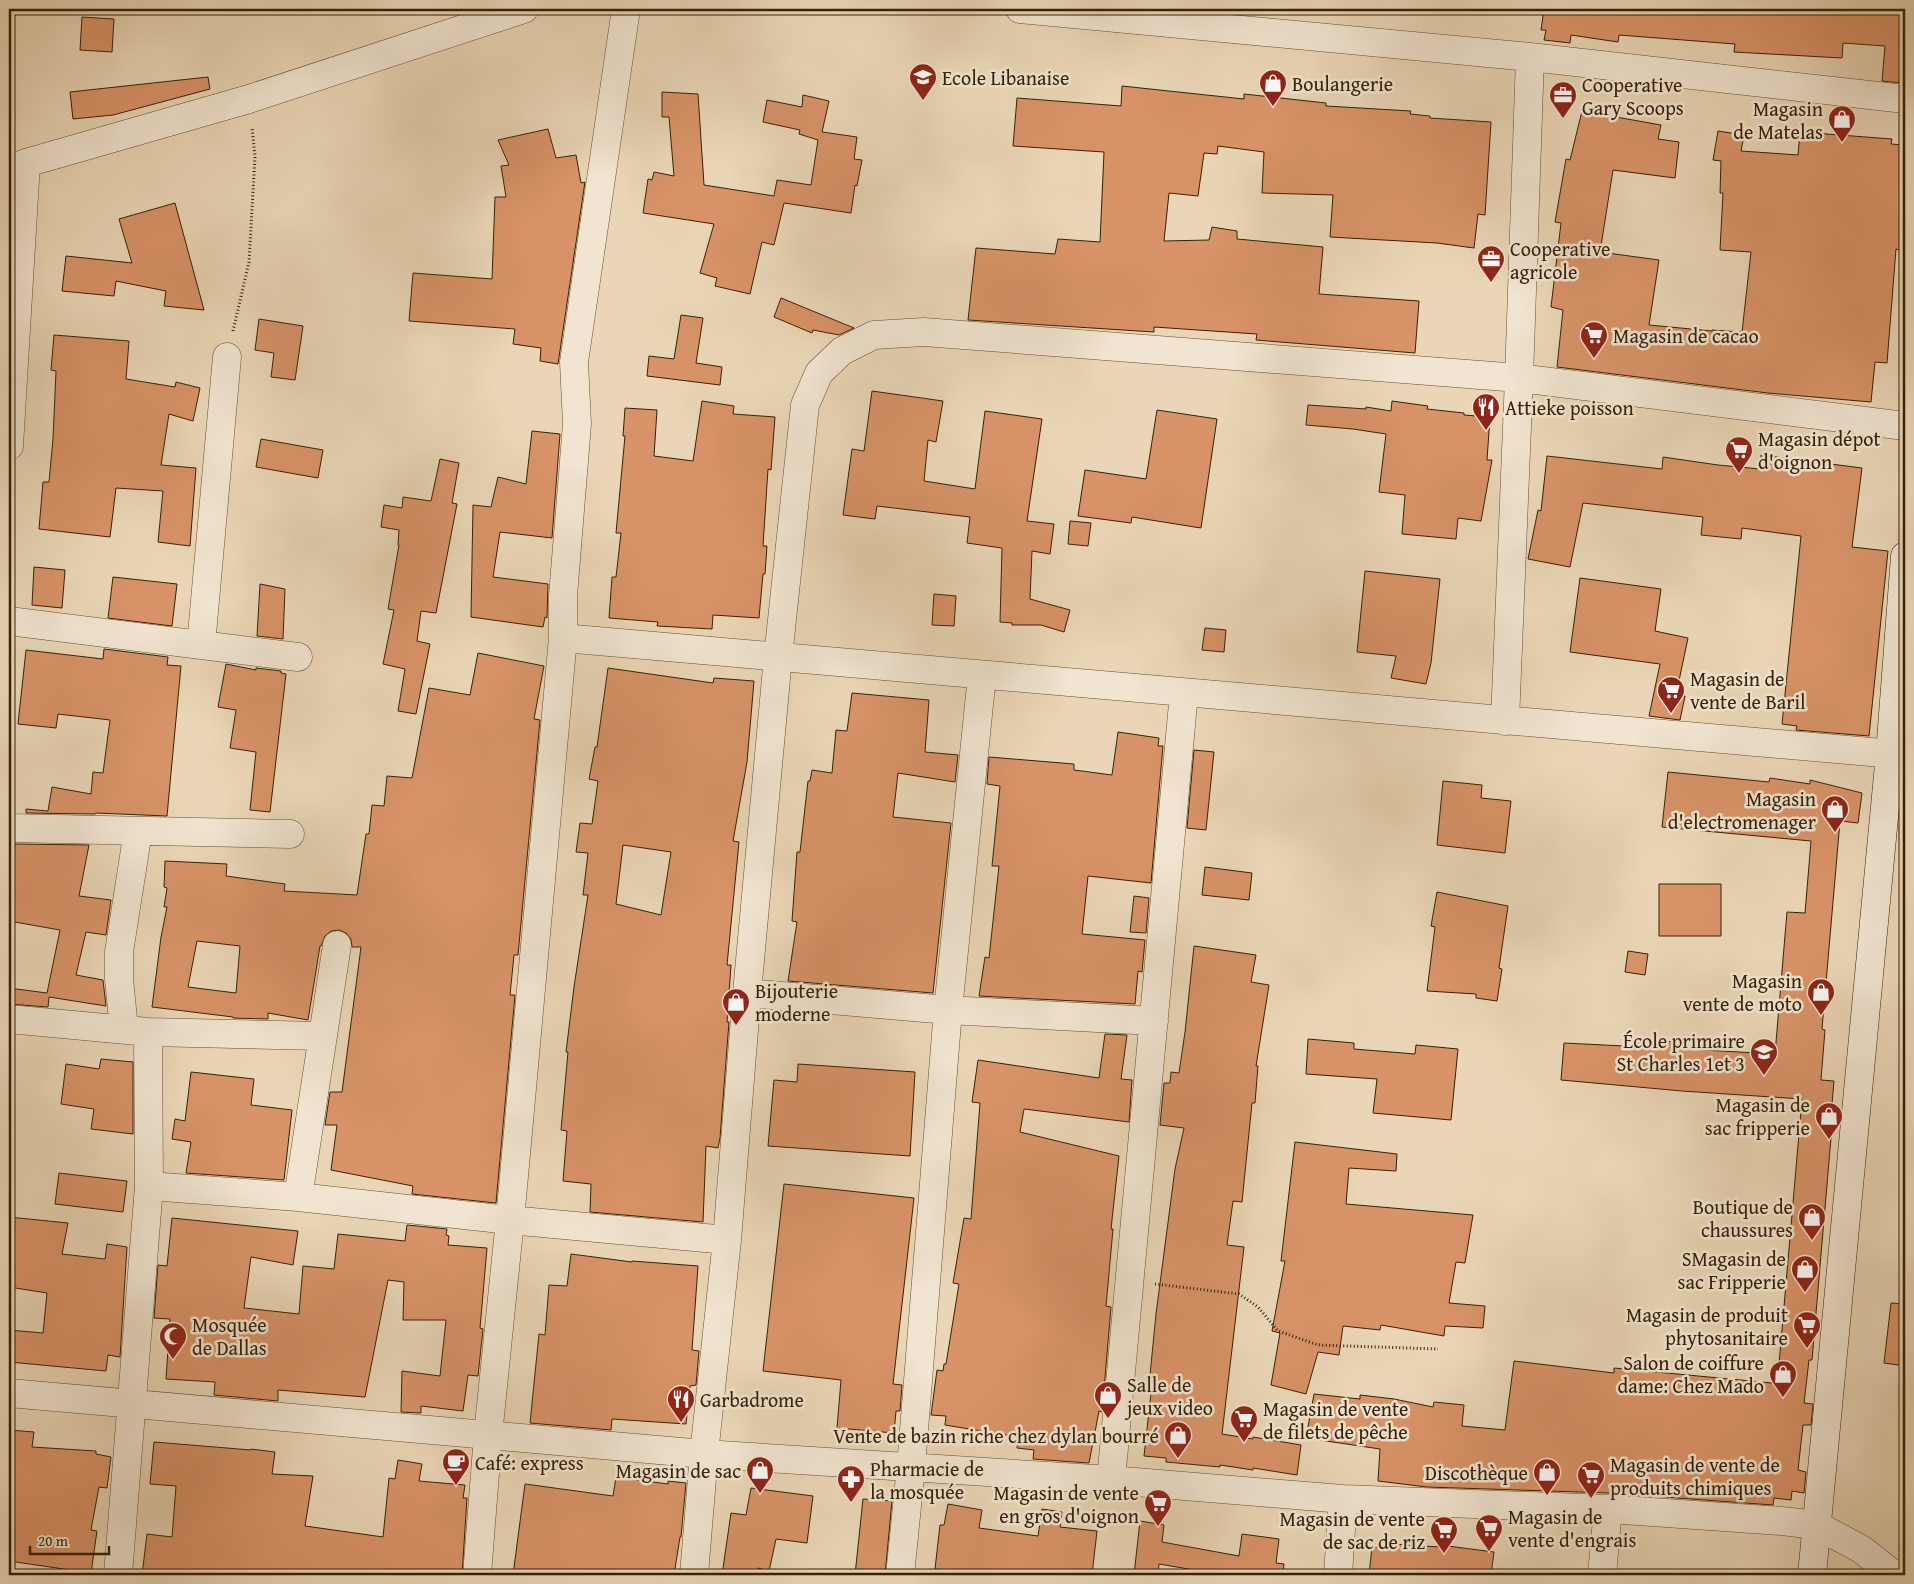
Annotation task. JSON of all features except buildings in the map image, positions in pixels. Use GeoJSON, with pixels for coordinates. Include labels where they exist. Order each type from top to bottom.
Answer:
{"type":"FeatureCollection","features":[{"type":"Feature","properties":{"kind":"street"},"geometry":{"type":"LineString","coordinates":[[9,446],[17,166],[249,99],[524,9]]}},
{"type":"Feature","properties":{"kind":"street"},"geometry":{"type":"LineString","coordinates":[[477,1575],[488,1435],[510,1220],[563,638],[563,596],[577,424],[574,362],[626,9]]}},
{"type":"Feature","properties":{"kind":"street"},"geometry":{"type":"LineString","coordinates":[[1020,9],[1530,57],[1905,99]]}},
{"type":"Feature","properties":{"kind":"street"},"geometry":{"type":"LineString","coordinates":[[1505,721],[1530,57]]}},
{"type":"Feature","properties":{"kind":"street"},"geometry":{"type":"LineString","coordinates":[[694,1575],[704,1454],[727,1240],[747,993],[778,658],[805,404],[819,373],[842,351],[874,335],[924,332],[1519,378],[1905,426]]}},
{"type":"Feature","properties":{"kind":"street"},"geometry":{"type":"LineString","coordinates":[[201,645],[227,357]]}},
{"type":"Feature","properties":{"kind":"street"},"geometry":{"type":"LineString","coordinates":[[1812,1575],[1897,755],[1905,556]]}},
{"type":"Feature","properties":{"kind":"street"},"geometry":{"type":"LineString","coordinates":[[9,621],[298,657]]}},
{"type":"Feature","properties":{"kind":"street"},"geometry":{"type":"LineString","coordinates":[[563,638],[1897,755]]}},
{"type":"Feature","properties":{"kind":"street"},"geometry":{"type":"LineString","coordinates":[[900,1575],[911,1466],[948,1010],[982,675]]}},
{"type":"Feature","properties":{"kind":"street"},"geometry":{"type":"LineString","coordinates":[[1111,1480],[1184,693]]}},
{"type":"Feature","properties":{"kind":"street"},"geometry":{"type":"LineString","coordinates":[[9,828],[290,834]]}},
{"type":"Feature","properties":{"kind":"street"},"geometry":{"type":"LineString","coordinates":[[118,1575],[149,1186],[136,1031],[119,979],[119,952],[138,831]]}},
{"type":"Feature","properties":{"kind":"street"},"geometry":{"type":"LineString","coordinates":[[298,1197],[337,945]]}},
{"type":"Feature","properties":{"kind":"street"},"geometry":{"type":"LineString","coordinates":[[747,993],[948,1010],[1154,1021]]}},
{"type":"Feature","properties":{"kind":"street"},"geometry":{"type":"LineString","coordinates":[[9,1019],[136,1031],[322,1036]]}},
{"type":"Feature","properties":{"kind":"street"},"geometry":{"type":"LineString","coordinates":[[149,1186],[298,1197],[510,1220],[727,1240]]}},
{"type":"Feature","properties":{"kind":"street"},"geometry":{"type":"LineString","coordinates":[[9,1393],[704,1454],[1111,1480],[1343,1499],[1608,1509],[1782,1521],[1816,1525],[1861,1550],[1894,1575]]}},
{"type":"Feature","properties":{"kind":"street"},"geometry":{"type":"LineString","coordinates":[[1338,1575],[1343,1499]]}},
{"type":"Feature","properties":{"kind":"street"},"geometry":{"type":"LineString","coordinates":[[1602,1575],[1608,1509]]}},
{"type":"Feature","properties":{"kind":"path"},"geometry":{"type":"LineString","coordinates":[[227,357],[249,262],[255,157],[249,99]]}},
{"type":"Feature","properties":{"kind":"path"},"geometry":{"type":"LineString","coordinates":[[1130,1282],[1239,1294],[1258,1307],[1278,1331],[1318,1345],[1438,1349]]}},
{"type":"Feature","properties":{"kind":"place","name":"Ecole Libanaise"},"geometry":{"type":"Point","coordinates":[923,101]}},
{"type":"Feature","properties":{"kind":"place","name":"Boulangerie"},"geometry":{"type":"Point","coordinates":[1273,107]}},
{"type":"Feature","properties":{"kind":"place","name":"Cooperative Gary Scoops"},"geometry":{"type":"Point","coordinates":[1563,119]}},
{"type":"Feature","properties":{"kind":"place","name":"Magasin de Matelas"},"geometry":{"type":"Point","coordinates":[1842,143]}},
{"type":"Feature","properties":{"kind":"place","name":"Cooperative agricole"},"geometry":{"type":"Point","coordinates":[1491,283]}},
{"type":"Feature","properties":{"kind":"place","name":"Magasin de cacao"},"geometry":{"type":"Point","coordinates":[1594,359]}},
{"type":"Feature","properties":{"kind":"place","name":"Attieke poisson"},"geometry":{"type":"Point","coordinates":[1486,431]}},
{"type":"Feature","properties":{"kind":"place","name":"Magasin dépot d'oignon"},"geometry":{"type":"Point","coordinates":[1739,474]}},
{"type":"Feature","properties":{"kind":"place","name":"Magasin de vente de Baril"},"geometry":{"type":"Point","coordinates":[1671,714]}},
{"type":"Feature","properties":{"kind":"place","name":"Magasin d'electromenager"},"geometry":{"type":"Point","coordinates":[1835,833]}},
{"type":"Feature","properties":{"kind":"place","name":"Magasin vente de moto"},"geometry":{"type":"Point","coordinates":[1821,1016]}},
{"type":"Feature","properties":{"kind":"place","name":"Bijouterie moderne"},"geometry":{"type":"Point","coordinates":[736,1026]}},
{"type":"Feature","properties":{"kind":"place","name":"École primaire St Charles 1et 3"},"geometry":{"type":"Point","coordinates":[1764,1076]}},
{"type":"Feature","properties":{"kind":"place","name":"Magasin de sac fripperie"},"geometry":{"type":"Point","coordinates":[1829,1140]}},
{"type":"Feature","properties":{"kind":"place","name":"Boutique de chaussures"},"geometry":{"type":"Point","coordinates":[1812,1241]}},
{"type":"Feature","properties":{"kind":"place","name":"SMagasin de sac Fripperie"},"geometry":{"type":"Point","coordinates":[1805,1293]}},
{"type":"Feature","properties":{"kind":"place","name":"Magasin de produit phytosanitaire"},"geometry":{"type":"Point","coordinates":[1807,1349]}},
{"type":"Feature","properties":{"kind":"place","name":"Mosquée de Dallas"},"geometry":{"type":"Point","coordinates":[173,1360]}},
{"type":"Feature","properties":{"kind":"place","name":"Salon de coiffure dame: Chez Mado"},"geometry":{"type":"Point","coordinates":[1783,1398]}},
{"type":"Feature","properties":{"kind":"place","name":"Salle de jeux video"},"geometry":{"type":"Point","coordinates":[1108,1419]}},
{"type":"Feature","properties":{"kind":"place","name":"Garbadrome"},"geometry":{"type":"Point","coordinates":[681,1423]}},
{"type":"Feature","properties":{"kind":"place","name":"Magasin de vente de filets de pêche"},"geometry":{"type":"Point","coordinates":[1244,1443]}},
{"type":"Feature","properties":{"kind":"place","name":"Vente de bazin riche chez dylan bourré"},"geometry":{"type":"Point","coordinates":[1178,1459]}},
{"type":"Feature","properties":{"kind":"place","name":"Café: express"},"geometry":{"type":"Point","coordinates":[456,1486]}},
{"type":"Feature","properties":{"kind":"place","name":"Magasin de sac"},"geometry":{"type":"Point","coordinates":[760,1494]}},
{"type":"Feature","properties":{"kind":"place","name":"Discothèque"},"geometry":{"type":"Point","coordinates":[1547,1496]}},
{"type":"Feature","properties":{"kind":"place","name":"Magasin de vente de produits chimiques"},"geometry":{"type":"Point","coordinates":[1591,1499]}},
{"type":"Feature","properties":{"kind":"place","name":"Pharmacie de la mosquée"},"geometry":{"type":"Point","coordinates":[851,1503]}},
{"type":"Feature","properties":{"kind":"place","name":"Magasin de vente en gros d'oignon"},"geometry":{"type":"Point","coordinates":[1158,1527]}},
{"type":"Feature","properties":{"kind":"place","name":"Magasin de vente d'engrais"},"geometry":{"type":"Point","coordinates":[1489,1552]}},
{"type":"Feature","properties":{"kind":"place","name":"Magasin de vente de sac de riz"},"geometry":{"type":"Point","coordinates":[1444,1554]}}]}
